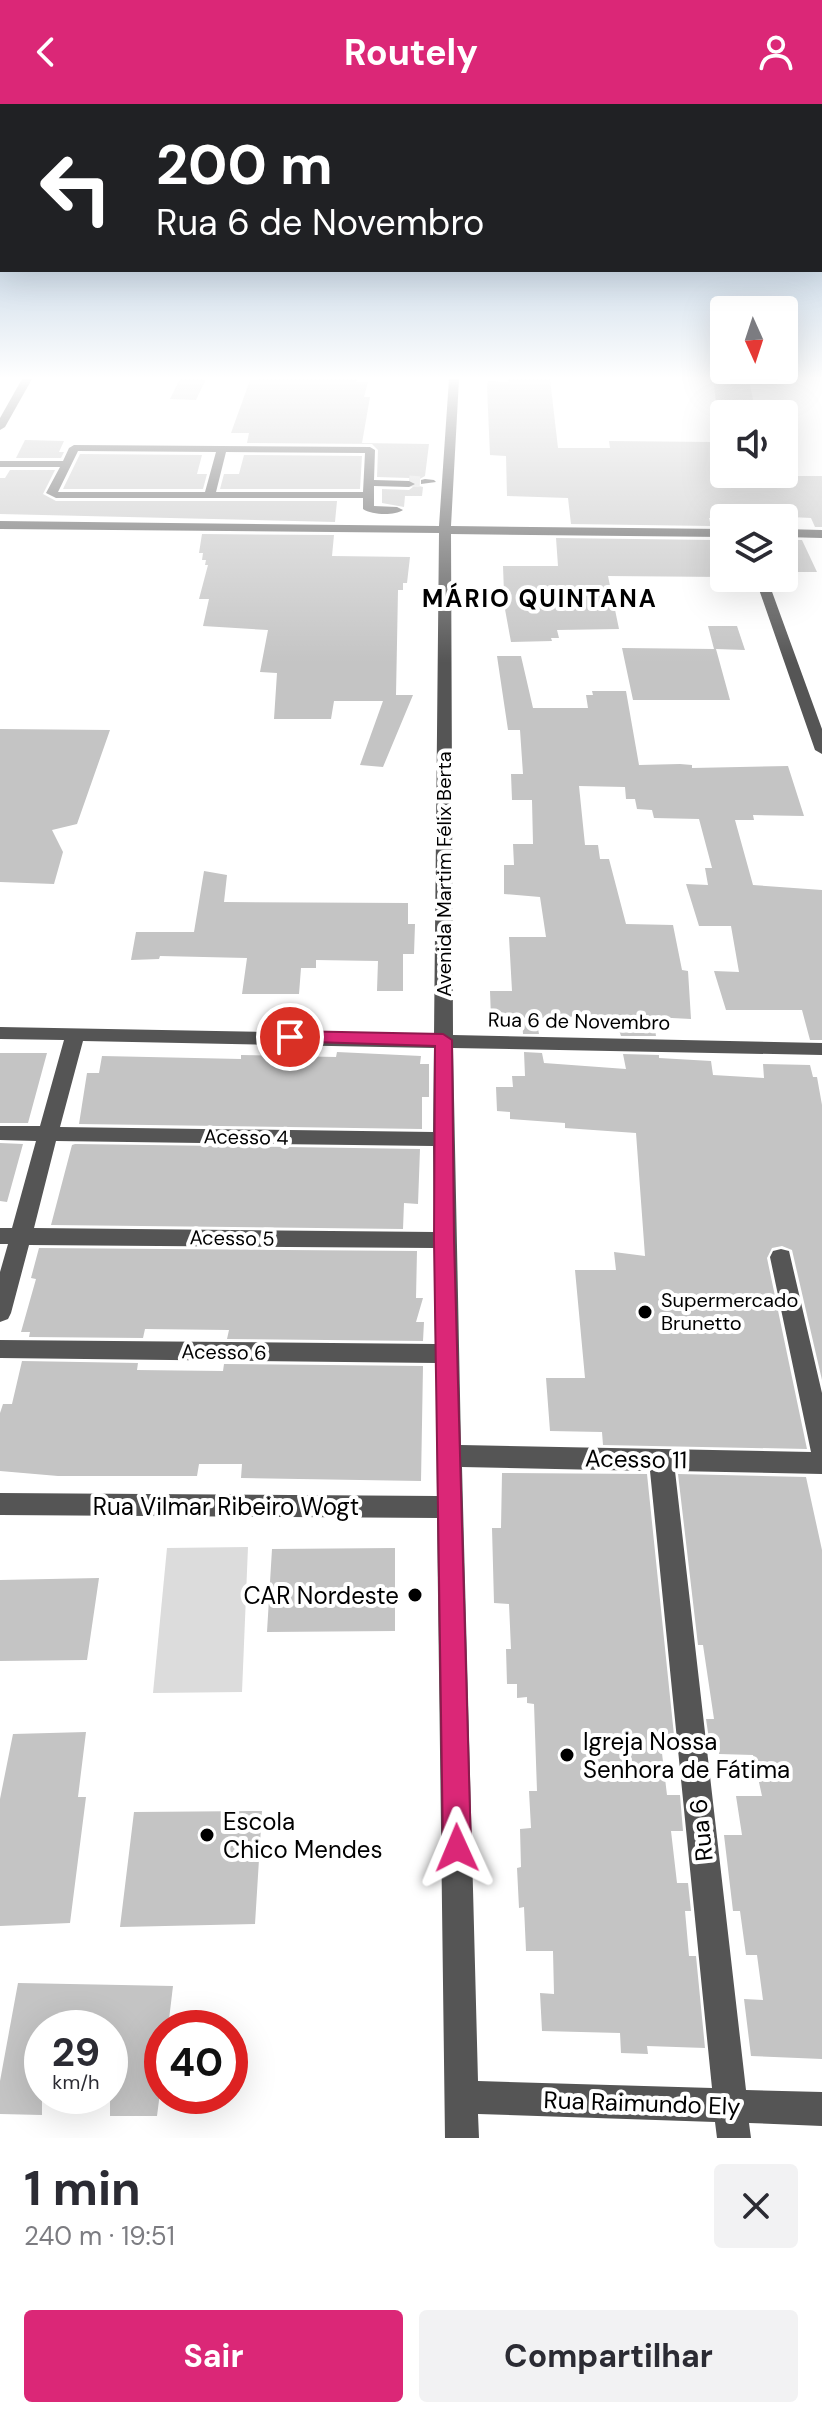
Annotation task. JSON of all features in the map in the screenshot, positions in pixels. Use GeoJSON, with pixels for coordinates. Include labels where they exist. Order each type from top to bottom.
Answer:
{"type":"FeatureCollection","features":[{"type":"Feature","properties":{"kind":"street"},"geometry":{"type":"LineString","coordinates":[[62,474],[52,495],[210,495],[409,482]]}},
{"type":"Feature","properties":{"kind":"street"},"geometry":{"type":"LineString","coordinates":[[210,495],[215,474]]}},
{"type":"Feature","properties":{"kind":"street"},"geometry":{"type":"LineString","coordinates":[[368,474],[369,509],[397,510]]}},
{"type":"Feature","properties":{"kind":"street","name":"Avenida Martim Félix Berta"},"geometry":{"type":"LineString","coordinates":[[446,474],[443,1139],[462,2138]]}},
{"type":"Feature","properties":{"kind":"street"},"geometry":{"type":"LineString","coordinates":[[427,483],[445,482]]}},
{"type":"Feature","properties":{"kind":"street"},"geometry":{"type":"LineString","coordinates":[[0,525],[710,533]]}},
{"type":"Feature","properties":{"kind":"street"},"geometry":{"type":"LineString","coordinates":[[798,533],[822,534]]}},
{"type":"Feature","properties":{"kind":"street"},"geometry":{"type":"LineString","coordinates":[[766,592],[822,750]]}},
{"type":"Feature","properties":{"kind":"street","name":"Rua 6 de Novembro"},"geometry":{"type":"LineString","coordinates":[[0,1033],[822,1049]]}},
{"type":"Feature","properties":{"kind":"street"},"geometry":{"type":"LineString","coordinates":[[0,1313],[10,1236],[49,1134],[75,1034]]}},
{"type":"Feature","properties":{"kind":"street","name":"Acesso 4"},"geometry":{"type":"LineString","coordinates":[[0,1133],[443,1139]]}},
{"type":"Feature","properties":{"kind":"street","name":"Acesso 5"},"geometry":{"type":"LineString","coordinates":[[10,1236],[444,1240]]}},
{"type":"Feature","properties":{"kind":"street"},"geometry":{"type":"LineString","coordinates":[[781,1257],[822,1449]]}},
{"type":"Feature","properties":{"kind":"street","name":"Acesso 6"},"geometry":{"type":"LineString","coordinates":[[0,1349],[448,1354]]}},
{"type":"Feature","properties":{"kind":"street","name":"Acesso 11"},"geometry":{"type":"LineString","coordinates":[[450,1456],[822,1463]]}},
{"type":"Feature","properties":{"kind":"street","name":"Rua 6"},"geometry":{"type":"LineString","coordinates":[[661,1459],[733,2122]]}},
{"type":"Feature","properties":{"kind":"street","name":"Rua Vilmar Ribeiro Wogt"},"geometry":{"type":"LineString","coordinates":[[0,1504],[451,1507]]}},
{"type":"Feature","properties":{"kind":"street","name":"Rua Raimundo Ely"},"geometry":{"type":"LineString","coordinates":[[462,2097],[733,2122],[822,2109]]}},
{"type":"Feature","properties":{"kind":"shaded area"},"geometry":{"type":"Polygon","coordinates":[[[248,1547],[242,1692],[153,1693],[167,1548],[248,1547]]]}},
{"type":"Feature","properties":{"kind":"building"},"geometry":{"type":"Polygon","coordinates":[[[8,474],[53,474],[43,494],[56,501],[337,501],[335,522],[0,514],[0,478],[8,474]]]}},
{"type":"Feature","properties":{"kind":"building"},"geometry":{"type":"Polygon","coordinates":[[[70,474],[207,474],[203,489],[63,489],[70,474]]]}},
{"type":"Feature","properties":{"kind":"building"},"geometry":{"type":"Polygon","coordinates":[[[224,474],[361,474],[360,489],[220,489],[224,474]]]}},
{"type":"Feature","properties":{"kind":"building"},"geometry":{"type":"Polygon","coordinates":[[[377,474],[425,474],[418,480],[419,486],[423,487],[422,496],[405,496],[404,507],[382,503],[382,489],[409,490],[418,483],[409,478],[377,477],[377,474]]]}},
{"type":"Feature","properties":{"kind":"building"},"geometry":{"type":"Polygon","coordinates":[[[506,474],[710,474],[710,488],[798,488],[798,476],[822,476],[822,527],[815,527],[811,518],[798,517],[798,504],[710,504],[710,526],[571,524],[568,498],[507,496],[506,474]]]}},
{"type":"Feature","properties":{"kind":"building"},"geometry":{"type":"Polygon","coordinates":[[[202,534],[334,535],[332,556],[410,557],[407,583],[403,583],[403,590],[398,590],[396,695],[413,695],[383,767],[360,765],[383,701],[334,701],[331,719],[274,719],[277,673],[260,672],[268,630],[203,626],[209,599],[199,599],[208,565],[205,565],[206,560],[202,560],[203,553],[199,553],[202,534]]]}},
{"type":"Feature","properties":{"kind":"building"},"geometry":{"type":"Polygon","coordinates":[[[556,538],[710,540],[710,577],[608,576],[619,629],[557,630],[559,638],[551,638],[552,641],[511,642],[502,593],[503,566],[558,566],[556,538]]]}},
{"type":"Feature","properties":{"kind":"building"},"geometry":{"type":"Polygon","coordinates":[[[798,540],[802,540],[817,572],[798,572],[798,540]]]}},
{"type":"Feature","properties":{"kind":"building"},"geometry":{"type":"Polygon","coordinates":[[[708,626],[737,626],[745,650],[716,649],[730,700],[633,700],[622,648],[714,649],[708,626]]]}},
{"type":"Feature","properties":{"kind":"building"},"geometry":{"type":"Polygon","coordinates":[[[497,656],[521,656],[533,708],[588,708],[586,695],[593,695],[592,691],[626,691],[639,765],[680,764],[692,765],[692,768],[788,766],[804,816],[753,815],[754,820],[735,820],[753,885],[822,890],[822,1040],[810,1040],[802,1010],[726,1010],[714,971],[739,972],[731,926],[699,926],[686,884],[708,885],[705,868],[712,868],[699,819],[654,818],[652,810],[637,809],[635,799],[626,799],[625,787],[579,786],[585,845],[598,845],[600,859],[609,859],[626,924],[673,925],[682,970],[688,971],[691,1019],[653,1017],[656,1036],[621,1036],[614,1015],[491,1018],[490,991],[512,991],[509,937],[546,937],[540,897],[504,894],[504,865],[514,865],[513,844],[533,844],[532,800],[512,800],[511,774],[523,774],[520,730],[508,730],[497,656]]]}},
{"type":"Feature","properties":{"kind":"building"},"geometry":{"type":"Polygon","coordinates":[[[0,729],[110,730],[77,824],[52,830],[63,852],[54,884],[0,882],[0,729]]]}},
{"type":"Feature","properties":{"kind":"building"},"geometry":{"type":"Polygon","coordinates":[[[204,871],[227,875],[224,902],[408,903],[408,924],[415,924],[414,954],[403,954],[403,991],[377,991],[378,961],[316,960],[316,968],[301,968],[299,994],[242,994],[247,958],[160,956],[159,959],[131,960],[136,932],[194,932],[204,871]]]}},
{"type":"Feature","properties":{"kind":"building"},"geometry":{"type":"Polygon","coordinates":[[[536,1018],[539,1034],[523,1034],[522,1020],[536,1018]]]}},
{"type":"Feature","properties":{"kind":"building"},"geometry":{"type":"Polygon","coordinates":[[[337,1052],[421,1056],[420,1064],[429,1064],[429,1097],[422,1097],[422,1129],[79,1124],[87,1073],[99,1073],[102,1056],[241,1059],[241,1055],[336,1057],[337,1052]]]}},
{"type":"Feature","properties":{"kind":"building","name":"Supermercado Brunetto"},"geometry":{"type":"Polygon","coordinates":[[[524,1052],[542,1053],[544,1063],[626,1069],[623,1054],[659,1055],[659,1058],[711,1061],[713,1075],[764,1078],[763,1064],[810,1065],[813,1077],[817,1077],[822,1105],[822,1380],[792,1250],[782,1246],[772,1248],[767,1258],[807,1449],[603,1445],[602,1432],[550,1431],[546,1378],[585,1378],[575,1270],[616,1270],[614,1252],[645,1256],[636,1133],[565,1128],[565,1123],[510,1119],[510,1112],[497,1111],[496,1087],[513,1087],[512,1076],[525,1076],[524,1052]]]}},
{"type":"Feature","properties":{"kind":"building"},"geometry":{"type":"Polygon","coordinates":[[[0,1053],[47,1053],[28,1123],[0,1123],[0,1053]]]}},
{"type":"Feature","properties":{"kind":"building"},"geometry":{"type":"Polygon","coordinates":[[[0,1143],[23,1144],[7,1202],[0,1201],[0,1143]]]}},
{"type":"Feature","properties":{"kind":"building"},"geometry":{"type":"Polygon","coordinates":[[[72,1145],[420,1149],[418,1204],[404,1203],[403,1229],[51,1225],[72,1145]]]}},
{"type":"Feature","properties":{"kind":"building"},"geometry":{"type":"Polygon","coordinates":[[[39,1248],[417,1251],[416,1298],[423,1298],[416,1322],[424,1322],[423,1341],[227,1339],[229,1330],[145,1329],[143,1338],[29,1337],[30,1332],[21,1332],[36,1279],[31,1278],[39,1248]]]}},
{"type":"Feature","properties":{"kind":"building"},"geometry":{"type":"Polygon","coordinates":[[[22,1361],[138,1363],[137,1370],[223,1371],[224,1364],[423,1366],[421,1481],[241,1478],[242,1464],[199,1464],[197,1476],[58,1476],[0,1471],[0,1413],[3,1404],[12,1404],[22,1361]]]}},
{"type":"Feature","properties":{"kind":"building"},"geometry":{"type":"Polygon","coordinates":[[[502,1473],[647,1474],[675,1745],[661,1745],[667,1795],[680,1795],[683,1831],[671,1831],[677,1883],[688,1883],[691,1911],[685,1911],[689,1956],[696,1956],[705,2048],[647,2046],[648,2054],[621,2053],[620,2033],[542,2031],[540,1993],[554,1994],[553,1951],[526,1951],[524,1907],[519,1908],[517,1868],[521,1867],[520,1829],[531,1828],[529,1791],[537,1791],[534,1704],[527,1703],[527,1697],[517,1698],[517,1684],[507,1684],[506,1649],[511,1649],[509,1604],[494,1603],[492,1528],[501,1528],[502,1473]]]}},
{"type":"Feature","properties":{"kind":"building"},"geometry":{"type":"Polygon","coordinates":[[[678,1474],[806,1477],[822,1550],[822,2059],[751,2056],[744,1999],[763,2000],[757,1955],[746,1955],[740,1911],[733,1911],[724,1835],[742,1835],[736,1796],[762,1796],[753,1755],[719,1754],[718,1747],[710,1746],[706,1719],[714,1719],[703,1645],[698,1645],[678,1474]]]}},
{"type":"Feature","properties":{"kind":"building"},"geometry":{"type":"Polygon","coordinates":[[[395,1548],[395,1631],[267,1632],[272,1549],[395,1548]]]}},
{"type":"Feature","properties":{"kind":"building"},"geometry":{"type":"Polygon","coordinates":[[[99,1578],[87,1660],[0,1661],[0,1580],[99,1578]]]}},
{"type":"Feature","properties":{"kind":"building"},"geometry":{"type":"Polygon","coordinates":[[[86,1732],[78,1797],[86,1797],[70,1923],[0,1926],[0,1799],[13,1734],[86,1732]]]}},
{"type":"Feature","properties":{"kind":"building"},"geometry":{"type":"Polygon","coordinates":[[[262,1811],[255,1924],[120,1927],[134,1812],[262,1811]]]}},
{"type":"Feature","properties":{"kind":"building"},"geometry":{"type":"Polygon","coordinates":[[[18,1983],[173,1986],[170,2010],[144,2010],[144,2114],[157,2116],[110,2116],[128,2114],[128,2010],[24,2010],[24,2114],[42,2115],[0,2114],[0,2081],[18,1983]]]}},
{"type":"Feature","properties":{"kind":"tunnel"},"geometry":{"type":"LineString","coordinates":[[409,481],[425,482]]}},
{"type":"Feature","properties":{"kind":"place","name":"Supermercado Brunetto"},"geometry":{"type":"Point","coordinates":[645,1312]}},
{"type":"Feature","properties":{"kind":"place","name":"CAR Nordeste"},"geometry":{"type":"Point","coordinates":[415,1595]}},
{"type":"Feature","properties":{"kind":"place","name":"Igreja Nossa Senhora de Fátima"},"geometry":{"type":"Point","coordinates":[567,1755]}},
{"type":"Feature","properties":{"kind":"place","name":"Escola Chico Mendes"},"geometry":{"type":"Point","coordinates":[207,1835]}},
{"type":"Feature","properties":{"kind":"district","name":"MÁRIO QUINTANA"},"geometry":{"type":"Point","coordinates":[540,598]}},
{"type":"Feature","properties":{"kind":"route"},"geometry":{"type":"LineString","coordinates":[[290,1037],[443,1040],[444,1240],[457,1848]]}}]}
